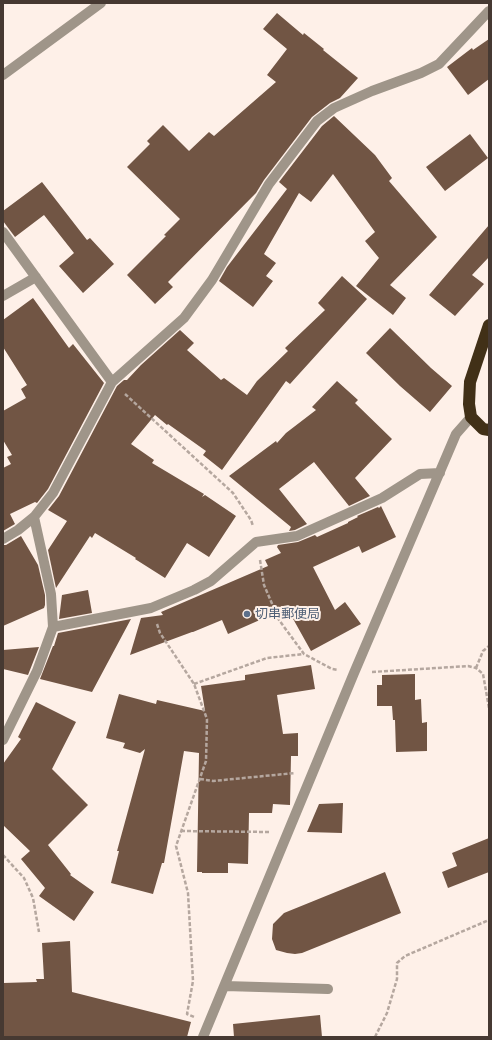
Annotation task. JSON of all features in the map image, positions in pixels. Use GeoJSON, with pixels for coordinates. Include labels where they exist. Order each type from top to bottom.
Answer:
{"type":"FeatureCollection","features":[{"type":"Feature","properties":{"kind":"highway"},"geometry":{"type":"LineString","coordinates":[[489,325],[470,382],[469,404],[471,417],[482,429],[489,430]]}},
{"type":"Feature","properties":{"kind":"street"},"geometry":{"type":"LineString","coordinates":[[3,75],[100,3]]}},
{"type":"Feature","properties":{"kind":"street"},"geometry":{"type":"LineString","coordinates":[[3,539],[18,530],[34,517],[53,493],[112,382],[184,318],[212,280],[269,184],[317,121],[334,108],[439,64],[489,11]]}},
{"type":"Feature","properties":{"kind":"street"},"geometry":{"type":"LineString","coordinates":[[3,232],[112,382]]}},
{"type":"Feature","properties":{"kind":"street"},"geometry":{"type":"LineString","coordinates":[[3,296],[36,277]]}},
{"type":"Feature","properties":{"kind":"street"},"geometry":{"type":"LineString","coordinates":[[204,1037],[354,673],[456,434],[471,417]]}},
{"type":"Feature","properties":{"kind":"street"},"geometry":{"type":"LineString","coordinates":[[53,627],[151,608],[194,590],[211,581],[256,542],[297,536],[382,498],[420,474],[440,473]]}},
{"type":"Feature","properties":{"kind":"street"},"geometry":{"type":"LineString","coordinates":[[3,740],[37,671],[53,627],[51,594],[34,517]]}},
{"type":"Feature","properties":{"kind":"street"},"geometry":{"type":"LineString","coordinates":[[225,986],[328,989]]}},
{"type":"Feature","properties":{"kind":"path"},"geometry":{"type":"LineString","coordinates":[[112,382],[233,493],[251,520],[264,585],[278,620],[304,654],[332,669],[354,673],[468,666],[476,668],[482,674],[489,708]]}},
{"type":"Feature","properties":{"kind":"path"},"geometry":{"type":"LineString","coordinates":[[151,608],[160,633],[194,684],[207,719],[206,761],[176,846],[188,893],[193,981],[187,1014],[210,1021]]}},
{"type":"Feature","properties":{"kind":"path"},"geometry":{"type":"LineString","coordinates":[[476,668],[483,651],[489,646]]}},
{"type":"Feature","properties":{"kind":"path"},"geometry":{"type":"LineString","coordinates":[[194,684],[267,658],[304,654]]}},
{"type":"Feature","properties":{"kind":"path"},"geometry":{"type":"LineString","coordinates":[[200,779],[213,781],[314,771]]}},
{"type":"Feature","properties":{"kind":"path"},"geometry":{"type":"LineString","coordinates":[[181,831],[267,833],[291,826]]}},
{"type":"Feature","properties":{"kind":"path"},"geometry":{"type":"LineString","coordinates":[[3,855],[24,878],[33,898],[39,932]]}},
{"type":"Feature","properties":{"kind":"path"},"geometry":{"type":"LineString","coordinates":[[375,1037],[387,1013],[397,979],[398,963],[404,956],[489,920]]}},
{"type":"Feature","properties":{"kind":"building"},"geometry":{"type":"Polygon","coordinates":[[[277,13],[303,35],[304,33],[324,49],[323,50],[358,78],[340,98],[330,103],[312,117],[264,180],[256,193],[168,282],[173,287],[155,304],[127,275],[166,236],[164,235],[180,219],[127,167],[150,144],[147,141],[163,125],[189,151],[209,132],[214,136],[276,82],[267,75],[287,49],[263,29],[277,13]]]}},
{"type":"Feature","properties":{"kind":"building"},"geometry":{"type":"Polygon","coordinates":[[[489,39],[489,79],[468,95],[447,67],[472,48],[473,50],[489,39]]]}},
{"type":"Feature","properties":{"kind":"building"},"geometry":{"type":"Polygon","coordinates":[[[334,116],[375,155],[392,178],[389,181],[437,237],[390,285],[406,298],[393,315],[356,286],[379,258],[365,241],[375,232],[333,174],[311,202],[299,193],[264,254],[276,263],[266,276],[273,281],[253,307],[219,281],[227,267],[287,189],[279,182],[322,126],[334,116]]]}},
{"type":"Feature","properties":{"kind":"building"},"geometry":{"type":"Polygon","coordinates":[[[470,134],[488,158],[445,191],[426,167],[470,134]]]}},
{"type":"Feature","properties":{"kind":"building"},"geometry":{"type":"Polygon","coordinates":[[[42,182],[87,240],[90,238],[114,264],[83,293],[59,266],[74,253],[44,215],[15,237],[3,221],[3,211],[42,182]]]}},
{"type":"Feature","properties":{"kind":"building"},"geometry":{"type":"Polygon","coordinates":[[[489,225],[489,257],[472,275],[484,284],[455,316],[429,295],[489,225]]]}},
{"type":"Feature","properties":{"kind":"building"},"geometry":{"type":"Polygon","coordinates":[[[342,276],[367,299],[290,384],[286,381],[222,470],[203,455],[206,451],[168,424],[167,425],[155,415],[131,444],[154,460],[152,463],[204,494],[202,497],[205,495],[236,516],[209,557],[187,543],[165,578],[95,533],[92,538],[90,536],[56,588],[48,550],[67,521],[48,510],[59,496],[117,386],[124,380],[127,380],[141,365],[180,330],[194,343],[187,350],[221,380],[224,378],[247,395],[257,381],[288,351],[285,348],[325,310],[318,303],[342,276]]]}},
{"type":"Feature","properties":{"kind":"building"},"geometry":{"type":"Polygon","coordinates":[[[33,298],[69,348],[73,344],[104,383],[48,489],[37,503],[35,502],[10,514],[15,524],[3,531],[3,468],[11,464],[7,457],[12,455],[3,440],[3,411],[26,398],[21,389],[27,385],[3,347],[3,320],[33,298]]]}},
{"type":"Feature","properties":{"kind":"building"},"geometry":{"type":"Polygon","coordinates":[[[390,328],[431,368],[452,386],[430,412],[400,386],[366,353],[390,328]]]}},
{"type":"Feature","properties":{"kind":"building"},"geometry":{"type":"Polygon","coordinates":[[[337,381],[358,400],[355,403],[392,439],[355,478],[370,496],[349,506],[314,462],[279,489],[307,524],[295,530],[289,531],[291,527],[229,476],[276,441],[277,443],[286,433],[316,410],[312,407],[337,381]]]}},
{"type":"Feature","properties":{"kind":"building"},"geometry":{"type":"Polygon","coordinates":[[[381,506],[396,537],[362,553],[359,546],[313,567],[335,610],[345,602],[361,624],[311,651],[287,608],[228,634],[222,620],[130,655],[141,618],[163,615],[161,612],[268,566],[265,560],[281,553],[277,547],[278,545],[298,542],[315,535],[317,537],[348,523],[358,517],[357,516],[381,506]]]}},
{"type":"Feature","properties":{"kind":"building"},"geometry":{"type":"Polygon","coordinates":[[[21,536],[38,565],[45,595],[45,605],[44,608],[3,626],[3,545],[6,545],[21,536]]]}},
{"type":"Feature","properties":{"kind":"building"},"geometry":{"type":"Polygon","coordinates":[[[88,590],[92,613],[59,619],[62,595],[88,590]]]}},
{"type":"Feature","properties":{"kind":"building"},"geometry":{"type":"Polygon","coordinates":[[[131,619],[92,692],[40,679],[58,633],[131,619]]]}},
{"type":"Feature","properties":{"kind":"building"},"geometry":{"type":"Polygon","coordinates":[[[39,647],[28,675],[3,669],[3,650],[39,647]]]}},
{"type":"Feature","properties":{"kind":"building"},"geometry":{"type":"Polygon","coordinates":[[[311,665],[315,689],[277,695],[283,734],[298,733],[298,756],[291,756],[290,805],[273,804],[272,813],[249,813],[248,864],[228,863],[228,873],[197,872],[199,753],[184,751],[164,863],[162,863],[153,894],[111,883],[119,851],[117,851],[145,749],[140,753],[123,748],[125,743],[106,738],[119,694],[156,704],[157,700],[205,711],[201,686],[245,680],[245,675],[311,665]]]}},
{"type":"Feature","properties":{"kind":"building"},"geometry":{"type":"Polygon","coordinates":[[[415,674],[415,700],[421,699],[422,723],[427,722],[427,751],[396,752],[395,720],[393,720],[392,706],[377,706],[377,685],[382,685],[382,675],[415,674]]]}},
{"type":"Feature","properties":{"kind":"building"},"geometry":{"type":"Polygon","coordinates":[[[36,702],[76,722],[52,769],[88,805],[48,845],[71,874],[70,875],[94,892],[74,921],[39,896],[45,888],[21,859],[30,851],[3,825],[3,764],[21,739],[18,737],[36,702]]]}},
{"type":"Feature","properties":{"kind":"building"},"geometry":{"type":"Polygon","coordinates":[[[343,803],[342,833],[307,832],[319,804],[343,803]]]}},
{"type":"Feature","properties":{"kind":"building"},"geometry":{"type":"Polygon","coordinates":[[[489,838],[489,872],[448,888],[442,872],[457,866],[452,853],[489,838]]]}},
{"type":"Feature","properties":{"kind":"building"},"geometry":{"type":"Polygon","coordinates":[[[385,872],[401,913],[302,953],[295,954],[276,950],[272,939],[273,924],[284,913],[385,872]]]}},
{"type":"Feature","properties":{"kind":"building"},"geometry":{"type":"Polygon","coordinates":[[[70,941],[72,992],[191,1022],[187,1037],[3,1037],[3,983],[37,982],[36,979],[44,979],[42,943],[70,941]]]}},
{"type":"Feature","properties":{"kind":"building"},"geometry":{"type":"Polygon","coordinates":[[[320,1015],[322,1037],[234,1037],[233,1024],[320,1015]]]}},
{"type":"Feature","properties":{"kind":"place","name":"切串郵便局"},"geometry":{"type":"Point","coordinates":[247,614]}}]}
